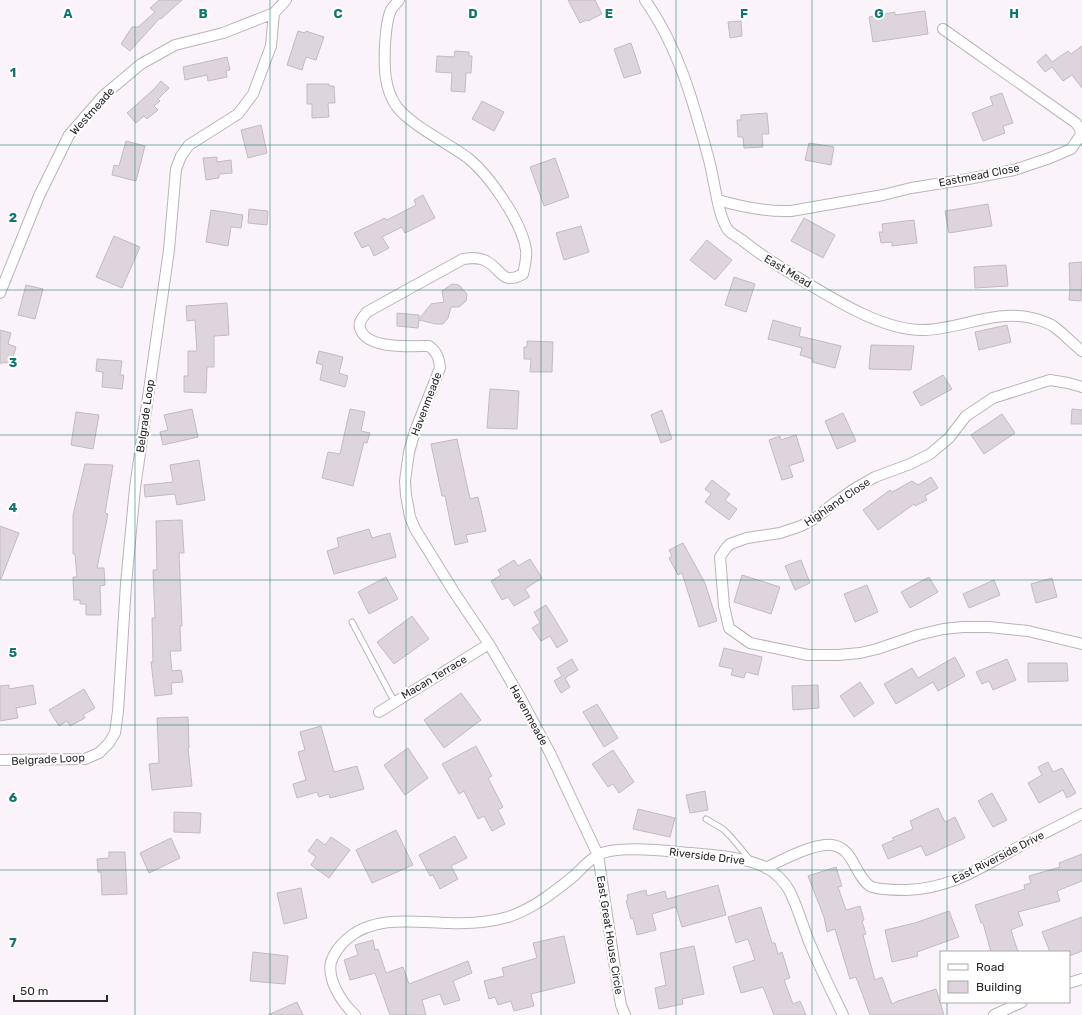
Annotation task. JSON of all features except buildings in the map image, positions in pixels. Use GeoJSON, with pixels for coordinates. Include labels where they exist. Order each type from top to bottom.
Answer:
{"type":"FeatureCollection","features":[{"type":"Feature","properties":{"kind":"street","name":"Westmeade"},"geometry":{"type":"LineString","coordinates":[[0,293],[39,196],[69,135],[104,94],[142,64],[175,45],[223,32],[274,13],[286,0]]}},
{"type":"Feature","properties":{"kind":"street","name":"Havenmeade"},"geometry":{"type":"LineString","coordinates":[[399,0],[391,10],[386,32],[384,64],[390,95],[397,107],[407,117],[480,169],[516,219],[526,250],[526,265],[523,274],[515,278],[508,279],[501,275],[494,266],[485,261],[475,258],[464,259],[367,312],[362,318],[359,326],[363,336],[368,340],[385,345],[429,346],[434,350],[439,358],[440,368],[415,431],[409,452],[405,481],[410,517],[415,530],[489,644],[520,697],[550,753],[598,855]]}},
{"type":"Feature","properties":{"kind":"street","name":"East Mead"},"geometry":{"type":"LineString","coordinates":[[645,0],[674,51],[693,99],[710,162],[722,218],[728,230],[756,251],[827,295],[884,322],[900,327],[924,330],[952,326],[988,318],[1022,315],[1041,320],[1052,326],[1082,351]]}},
{"type":"Feature","properties":{"kind":"street","name":"Belgrade Loop"},"geometry":{"type":"LineString","coordinates":[[0,760],[85,759],[99,753],[109,744],[114,733],[118,711],[126,584],[135,488],[169,250],[176,169],[181,156],[189,145],[238,114],[253,94],[271,46],[274,13]]}},
{"type":"Feature","properties":{"kind":"street","name":"Eastmead Close"},"geometry":{"type":"LineString","coordinates":[[718,200],[752,208],[782,212],[791,211],[1014,170],[1071,149],[1081,134],[1076,123],[943,29]]}},
{"type":"Feature","properties":{"kind":"street","name":"Highland Close"},"geometry":{"type":"LineString","coordinates":[[1082,387],[1050,380],[993,398],[966,416],[949,438],[930,454],[910,464],[875,477],[854,489],[832,504],[817,517],[801,526],[780,533],[747,538],[730,544],[720,557],[724,606],[729,628],[750,643],[808,655],[838,655],[866,652],[918,635],[943,629],[989,627],[1028,631],[1082,644]]}},
{"type":"Feature","properties":{"kind":"street","name":"Macan Terrace"},"geometry":{"type":"LineString","coordinates":[[379,712],[394,701],[489,644]]}},
{"type":"Feature","properties":{"kind":"street","name":"East Riverside Drive"},"geometry":{"type":"LineString","coordinates":[[766,868],[808,849],[832,846],[838,847],[847,853],[859,874],[870,886],[897,890],[926,888],[953,882],[966,876],[1082,814]]}},
{"type":"Feature","properties":{"kind":"street","name":"Riverside Drive"},"geometry":{"type":"LineString","coordinates":[[598,855],[615,851],[655,850],[729,857],[766,868],[779,877],[789,890],[811,946],[843,1015]]}},
{"type":"Feature","properties":{"kind":"street"},"geometry":{"type":"LineString","coordinates":[[355,1015],[341,997],[330,974],[331,965],[336,952],[340,945],[352,935],[360,930],[378,924],[419,921],[450,923],[477,922],[508,917],[539,902],[563,885],[598,855]]}},
{"type":"Feature","properties":{"kind":"street","name":"East Great House Circle"},"geometry":{"type":"LineString","coordinates":[[598,855],[618,988],[621,1005],[625,1015]]}},
{"type":"Feature","properties":{"kind":"street"},"geometry":{"type":"LineString","coordinates":[[1070,983],[1082,978]]}},
{"type":"Feature","properties":{"kind":"street"},"geometry":{"type":"LineString","coordinates":[[994,1015],[1020,1003]]}},
{"type":"Feature","properties":{"kind":"lane"},"geometry":{"type":"LineString","coordinates":[[352,622],[394,701]]}},
{"type":"Feature","properties":{"kind":"lane"},"geometry":{"type":"LineString","coordinates":[[706,819],[723,829],[752,863]]}}]}
